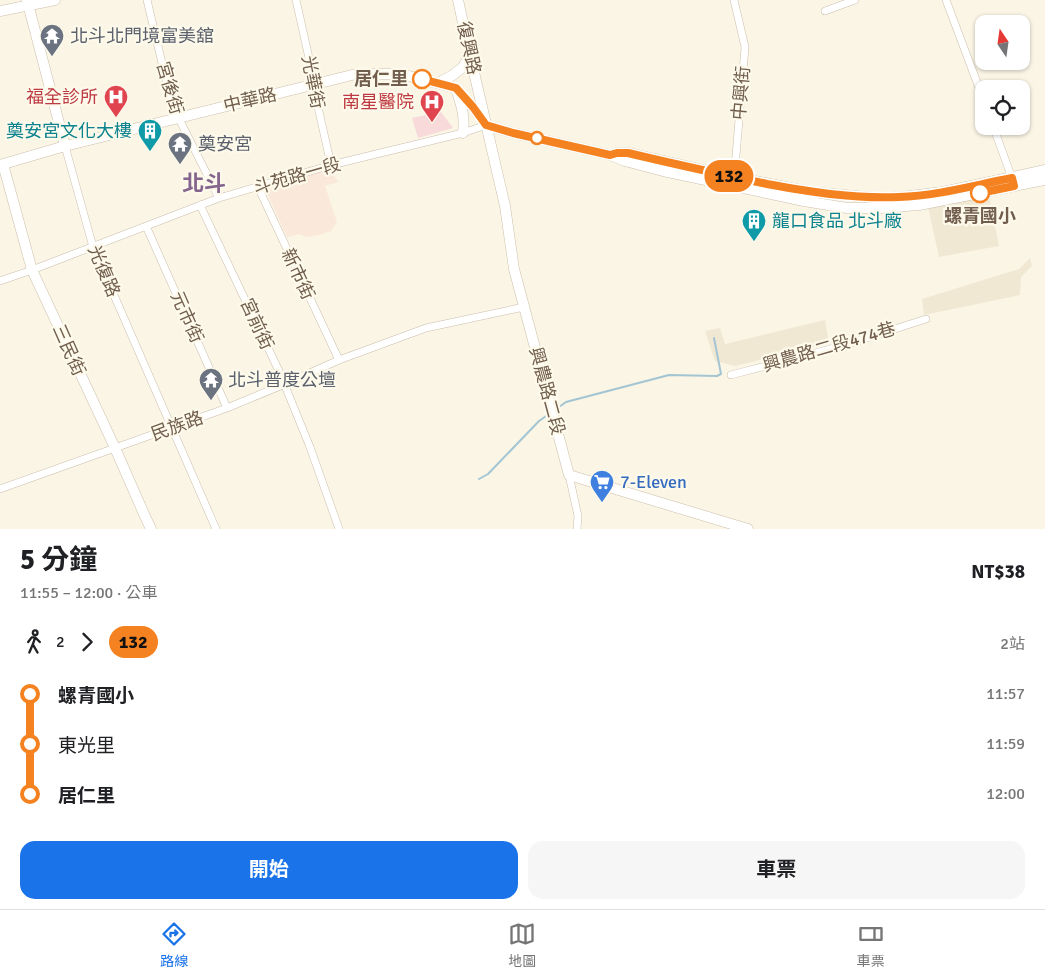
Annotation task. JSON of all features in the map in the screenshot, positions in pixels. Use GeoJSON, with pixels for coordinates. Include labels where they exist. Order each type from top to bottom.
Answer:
{"type":"FeatureCollection","features":[{"type":"Feature","properties":{"kind":"street"},"geometry":{"type":"LineString","coordinates":[[0,12],[28,3],[55,0]]}},
{"type":"Feature","properties":{"kind":"street","name":"宮後街"},"geometry":{"type":"LineString","coordinates":[[147,0],[172,105],[219,198]]}},
{"type":"Feature","properties":{"kind":"street","name":"光華街"},"geometry":{"type":"LineString","coordinates":[[296,0],[331,165]]}},
{"type":"Feature","properties":{"kind":"street","name":"復興路"},"geometry":{"type":"LineString","coordinates":[[458,0],[486,125]]}},
{"type":"Feature","properties":{"kind":"street","name":"中興街"},"geometry":{"type":"LineString","coordinates":[[733,182],[745,47],[734,0]]}},
{"type":"Feature","properties":{"kind":"street"},"geometry":{"type":"LineString","coordinates":[[825,10],[855,0]]}},
{"type":"Feature","properties":{"kind":"street"},"geometry":{"type":"LineString","coordinates":[[946,0],[976,80]]}},
{"type":"Feature","properties":{"kind":"street","name":"光復路"},"geometry":{"type":"LineString","coordinates":[[28,3],[93,247],[216,529]]}},
{"type":"Feature","properties":{"kind":"street"},"geometry":{"type":"LineString","coordinates":[[438,83],[463,67],[470,55]]}},
{"type":"Feature","properties":{"kind":"street","name":"中華路"},"geometry":{"type":"LineString","coordinates":[[2,164],[65,146],[356,74],[401,74],[456,88]]}},
{"type":"Feature","properties":{"kind":"street"},"geometry":{"type":"LineString","coordinates":[[456,88],[486,125],[610,155],[663,171],[733,182],[804,201],[847,208],[919,205],[944,196],[1013,182],[1045,180]]}},
{"type":"Feature","properties":{"kind":"street"},"geometry":{"type":"LineString","coordinates":[[456,88],[463,111],[463,133]]}},
{"type":"Feature","properties":{"kind":"street","name":"斗苑路一段"},"geometry":{"type":"LineString","coordinates":[[0,281],[219,198],[331,165],[463,133],[486,125]]}},
{"type":"Feature","properties":{"kind":"street","name":"興農路二段"},"geometry":{"type":"LineString","coordinates":[[486,125],[505,206],[513,262],[569,475]]}},
{"type":"Feature","properties":{"kind":"street"},"geometry":{"type":"LineString","coordinates":[[996,135],[1013,182]]}},
{"type":"Feature","properties":{"kind":"street","name":"三民街"},"geometry":{"type":"LineString","coordinates":[[2,164],[32,270],[152,529]]}},
{"type":"Feature","properties":{"kind":"street"},"geometry":{"type":"LineString","coordinates":[[1013,182],[1045,170]]}},
{"type":"Feature","properties":{"kind":"street","name":"新市街"},"geometry":{"type":"LineString","coordinates":[[258,187],[339,360]]}},
{"type":"Feature","properties":{"kind":"street","name":"宮前街"},"geometry":{"type":"LineString","coordinates":[[200,205],[285,384],[339,529]]}},
{"type":"Feature","properties":{"kind":"street","name":"元市街"},"geometry":{"type":"LineString","coordinates":[[146,226],[228,408]]}},
{"type":"Feature","properties":{"kind":"street","name":"民族路"},"geometry":{"type":"LineString","coordinates":[[0,489],[228,408],[339,360],[426,328],[524,306]]}},
{"type":"Feature","properties":{"kind":"street","name":"興農路二段474巷"},"geometry":{"type":"LineString","coordinates":[[731,375],[842,346],[926,319]]}},
{"type":"Feature","properties":{"kind":"street"},"geometry":{"type":"LineString","coordinates":[[577,529],[578,516],[569,475],[748,529]]}},
{"type":"Feature","properties":{"kind":"shaded area","name":"南星醫院"},"geometry":{"type":"Polygon","coordinates":[[[441,112],[453,128],[418,138],[412,118],[441,112]]]}},
{"type":"Feature","properties":{"kind":"shaded area"},"geometry":{"type":"Polygon","coordinates":[[[324,170],[331,171],[338,182],[325,186],[337,222],[331,231],[319,235],[306,237],[299,234],[287,237],[268,195],[272,187],[324,170]]]}},
{"type":"Feature","properties":{"kind":"shaded area"},"geometry":{"type":"Polygon","coordinates":[[[989,195],[999,246],[939,257],[928,207],[989,195]]]}},
{"type":"Feature","properties":{"kind":"shaded area"},"geometry":{"type":"Polygon","coordinates":[[[1030,258],[1032,266],[1021,277],[1020,295],[924,315],[922,299],[1019,269],[1030,258]]]}},
{"type":"Feature","properties":{"kind":"shaded area"},"geometry":{"type":"Polygon","coordinates":[[[825,320],[829,343],[735,366],[715,361],[705,331],[720,328],[725,344],[825,320]]]}},
{"type":"Feature","properties":{"kind":"waterway"},"geometry":{"type":"LineString","coordinates":[[555,410],[566,402],[669,375],[717,376],[721,374],[714,338]]}},
{"type":"Feature","properties":{"kind":"waterway"},"geometry":{"type":"LineString","coordinates":[[479,479],[488,474],[539,421],[549,414]]}},
{"type":"Feature","properties":{"kind":"bus line","name":"132"},"geometry":{"type":"LineString","coordinates":[[422,79],[456,88],[486,125],[610,155],[628,153],[812,192],[877,198],[943,192],[1012,178],[1014,186],[980,193]]}},
{"type":"Feature","properties":{"kind":"place","name":"北斗北門境富美舘"},"geometry":{"type":"Point","coordinates":[52,57]}},
{"type":"Feature","properties":{"kind":"place","name":"居仁里"},"geometry":{"type":"Point","coordinates":[422,79]}},
{"type":"Feature","properties":{"kind":"place","name":"福全診所"},"geometry":{"type":"Point","coordinates":[116,118]}},
{"type":"Feature","properties":{"kind":"place","name":"南星醫院"},"geometry":{"type":"Point","coordinates":[432,123]}},
{"type":"Feature","properties":{"kind":"place","name":"奠安宮文化大樓"},"geometry":{"type":"Point","coordinates":[150,152]}},
{"type":"Feature","properties":{"kind":"place","name":"奠安宮"},"geometry":{"type":"Point","coordinates":[180,165]}},
{"type":"Feature","properties":{"kind":"place","name":"螺青國小"},"geometry":{"type":"Point","coordinates":[980,193]}},
{"type":"Feature","properties":{"kind":"place","name":"龍口食品 北斗廠"},"geometry":{"type":"Point","coordinates":[754,242]}},
{"type":"Feature","properties":{"kind":"place","name":"北斗普度公壇"},"geometry":{"type":"Point","coordinates":[211,401]}},
{"type":"Feature","properties":{"kind":"place","name":"7-Eleven"},"geometry":{"type":"Point","coordinates":[602,503]}},
{"type":"Feature","properties":{"kind":"district","name":"北斗"},"geometry":{"type":"Point","coordinates":[204,183]}}]}
